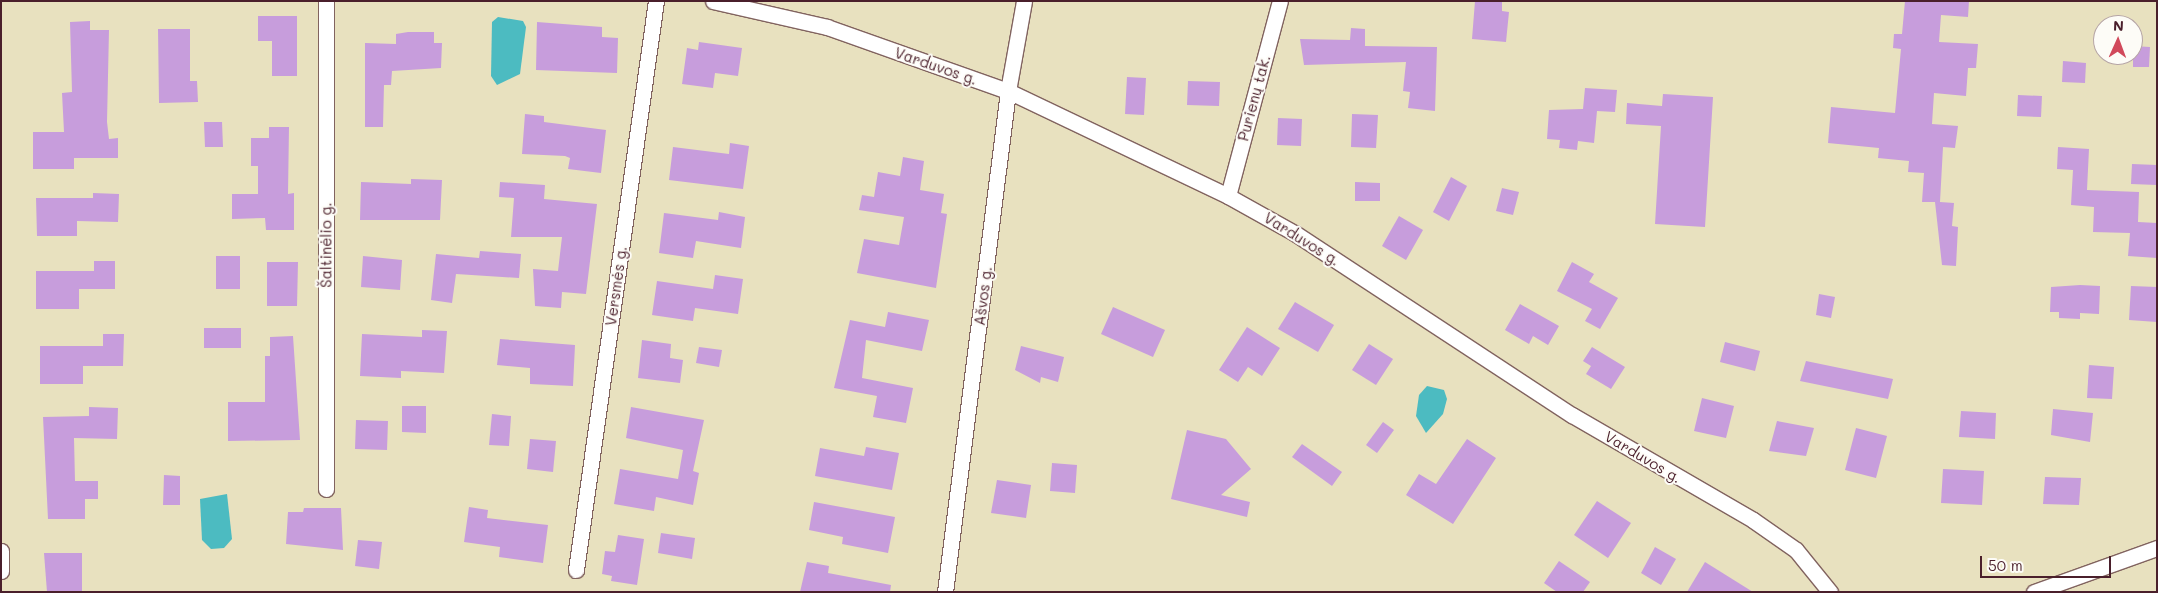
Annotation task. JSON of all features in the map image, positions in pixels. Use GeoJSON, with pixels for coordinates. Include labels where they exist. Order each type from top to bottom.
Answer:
{"type":"FeatureCollection","features":[{"type":"Feature","properties":{"kind":"street","name":"Šaltinėlio g."},"geometry":{"type":"LineString","coordinates":[[326,1],[326,489]]}},
{"type":"Feature","properties":{"kind":"street","name":"Versmės g."},"geometry":{"type":"LineString","coordinates":[[576,570],[656,1]]}},
{"type":"Feature","properties":{"kind":"street","name":"Varduvos g."},"geometry":{"type":"LineString","coordinates":[[713,1],[827,27],[1008,91],[1228,196],[1296,234],[1572,415],[1753,520],[1796,550],[1830,592]]}},
{"type":"Feature","properties":{"kind":"street","name":"Ašvos g."},"geometry":{"type":"LineString","coordinates":[[946,592],[1008,91],[1024,1]]}},
{"type":"Feature","properties":{"kind":"street","name":"Purienų tak."},"geometry":{"type":"LineString","coordinates":[[1228,196],[1280,1]]}},
{"type":"Feature","properties":{"kind":"street"},"geometry":{"type":"LineString","coordinates":[[2034,592],[2157,548]]}},
{"type":"Feature","properties":{"kind":"street"},"geometry":{"type":"LineString","coordinates":[[1,551],[1,572]]}},
{"type":"Feature","properties":{"kind":"water"},"geometry":{"type":"Polygon","coordinates":[[[498,17],[523,21],[526,27],[520,74],[497,85],[491,76],[492,22],[498,17]]]}},
{"type":"Feature","properties":{"kind":"water"},"geometry":{"type":"Polygon","coordinates":[[[1427,386],[1444,390],[1447,399],[1443,414],[1426,433],[1416,416],[1419,395],[1427,386]]]}},
{"type":"Feature","properties":{"kind":"water"},"geometry":{"type":"Polygon","coordinates":[[[227,494],[232,539],[224,548],[211,549],[202,540],[200,499],[227,494]]]}},
{"type":"Feature","properties":{"kind":"building"},"geometry":{"type":"Polygon","coordinates":[[[1475,1],[1502,1],[1502,11],[1509,12],[1506,42],[1472,39],[1475,1]]]}},
{"type":"Feature","properties":{"kind":"building"},"geometry":{"type":"Polygon","coordinates":[[[1905,1],[1969,1],[1968,17],[1941,15],[1939,42],[1978,44],[1976,68],[1968,68],[1966,96],[1934,93],[1932,124],[1958,126],[1955,148],[1943,147],[1940,202],[1954,203],[1952,226],[1958,227],[1956,266],[1942,265],[1935,202],[1922,202],[1924,173],[1908,172],[1909,161],[1878,158],[1879,148],[1828,143],[1831,107],[1895,113],[1901,49],[1893,48],[1894,34],[1902,34],[1905,1]]]}},
{"type":"Feature","properties":{"kind":"building"},"geometry":{"type":"Polygon","coordinates":[[[258,16],[297,16],[297,76],[272,76],[272,41],[258,41],[258,16]]]}},
{"type":"Feature","properties":{"kind":"building"},"geometry":{"type":"Polygon","coordinates":[[[90,21],[90,30],[109,30],[107,122],[109,139],[118,138],[118,158],[74,158],[74,169],[33,169],[33,132],[64,132],[62,93],[72,92],[70,22],[90,21]]]}},
{"type":"Feature","properties":{"kind":"building"},"geometry":{"type":"Polygon","coordinates":[[[537,22],[602,27],[602,37],[618,38],[617,73],[536,70],[537,22]]]}},
{"type":"Feature","properties":{"kind":"building"},"geometry":{"type":"Polygon","coordinates":[[[1351,28],[1365,29],[1365,46],[1437,47],[1435,111],[1408,108],[1410,92],[1403,91],[1406,62],[1304,65],[1300,39],[1350,40],[1351,28]]]}},
{"type":"Feature","properties":{"kind":"building"},"geometry":{"type":"Polygon","coordinates":[[[158,29],[190,29],[190,81],[197,81],[198,102],[159,103],[158,29]]]}},
{"type":"Feature","properties":{"kind":"building"},"geometry":{"type":"Polygon","coordinates":[[[434,32],[434,43],[442,43],[441,68],[392,71],[391,85],[384,85],[383,127],[365,127],[365,43],[396,44],[396,34],[434,32]]]}},
{"type":"Feature","properties":{"kind":"building"},"geometry":{"type":"Polygon","coordinates":[[[699,42],[742,48],[738,76],[715,73],[713,88],[682,84],[687,48],[698,50],[699,42]]]}},
{"type":"Feature","properties":{"kind":"building"},"geometry":{"type":"Polygon","coordinates":[[[2143,47],[2150,47],[2149,67],[2133,67],[2133,65],[2143,65],[2143,47]]]}},
{"type":"Feature","properties":{"kind":"building"},"geometry":{"type":"Polygon","coordinates":[[[2063,61],[2086,63],[2085,83],[2062,82],[2063,61]]]}},
{"type":"Feature","properties":{"kind":"building"},"geometry":{"type":"Polygon","coordinates":[[[1127,77],[1146,78],[1144,115],[1125,114],[1127,77]]]}},
{"type":"Feature","properties":{"kind":"building"},"geometry":{"type":"Polygon","coordinates":[[[1188,81],[1220,82],[1219,106],[1187,105],[1188,81]]]}},
{"type":"Feature","properties":{"kind":"building"},"geometry":{"type":"Polygon","coordinates":[[[1585,88],[1617,90],[1615,112],[1597,111],[1594,143],[1578,141],[1577,150],[1559,148],[1560,140],[1547,139],[1549,110],[1583,109],[1585,88]]]}},
{"type":"Feature","properties":{"kind":"building"},"geometry":{"type":"Polygon","coordinates":[[[1663,94],[1713,97],[1705,227],[1655,224],[1661,126],[1626,124],[1627,103],[1662,106],[1663,94]]]}},
{"type":"Feature","properties":{"kind":"building"},"geometry":{"type":"Polygon","coordinates":[[[2018,95],[2042,96],[2041,117],[2017,116],[2018,95]]]}},
{"type":"Feature","properties":{"kind":"building"},"geometry":{"type":"Polygon","coordinates":[[[525,114],[544,116],[544,122],[606,130],[601,173],[568,169],[570,158],[565,156],[522,154],[525,114]]]}},
{"type":"Feature","properties":{"kind":"building"},"geometry":{"type":"Polygon","coordinates":[[[1352,114],[1378,115],[1376,148],[1351,147],[1352,114]]]}},
{"type":"Feature","properties":{"kind":"building"},"geometry":{"type":"Polygon","coordinates":[[[1278,118],[1302,119],[1301,146],[1277,145],[1278,118]]]}},
{"type":"Feature","properties":{"kind":"building"},"geometry":{"type":"Polygon","coordinates":[[[204,122],[222,122],[223,147],[205,147],[204,122]]]}},
{"type":"Feature","properties":{"kind":"building"},"geometry":{"type":"Polygon","coordinates":[[[269,127],[289,127],[288,194],[294,193],[294,230],[266,230],[265,218],[232,219],[232,194],[258,194],[258,166],[251,166],[251,138],[269,138],[269,127]]]}},
{"type":"Feature","properties":{"kind":"building"},"geometry":{"type":"Polygon","coordinates":[[[730,143],[749,146],[743,189],[669,180],[673,147],[729,154],[730,143]]]}},
{"type":"Feature","properties":{"kind":"building"},"geometry":{"type":"Polygon","coordinates":[[[2058,147],[2089,149],[2087,190],[2139,192],[2138,222],[2157,223],[2157,258],[2128,256],[2130,233],[2093,232],[2094,207],[2071,205],[2073,170],[2057,169],[2058,147]]]}},
{"type":"Feature","properties":{"kind":"building"},"geometry":{"type":"Polygon","coordinates":[[[903,157],[924,161],[920,190],[944,194],[941,213],[947,214],[936,288],[857,273],[864,239],[899,245],[904,217],[859,210],[862,195],[874,197],[878,172],[900,176],[903,157]]]}},
{"type":"Feature","properties":{"kind":"building"},"geometry":{"type":"Polygon","coordinates":[[[2132,164],[2157,165],[2157,185],[2131,184],[2132,164]]]}},
{"type":"Feature","properties":{"kind":"building"},"geometry":{"type":"Polygon","coordinates":[[[1451,177],[1467,186],[1449,221],[1433,212],[1451,177]]]}},
{"type":"Feature","properties":{"kind":"building"},"geometry":{"type":"Polygon","coordinates":[[[411,179],[442,180],[440,220],[360,220],[361,182],[411,184],[411,179]]]}},
{"type":"Feature","properties":{"kind":"building"},"geometry":{"type":"Polygon","coordinates":[[[500,182],[545,185],[544,199],[597,204],[586,294],[562,292],[561,308],[535,306],[533,269],[558,271],[562,237],[511,237],[514,198],[499,197],[500,182]]]}},
{"type":"Feature","properties":{"kind":"building"},"geometry":{"type":"Polygon","coordinates":[[[1355,182],[1380,183],[1380,201],[1355,201],[1355,182]]]}},
{"type":"Feature","properties":{"kind":"building"},"geometry":{"type":"Polygon","coordinates":[[[1502,188],[1519,192],[1513,215],[1496,211],[1502,188]]]}},
{"type":"Feature","properties":{"kind":"building"},"geometry":{"type":"Polygon","coordinates":[[[93,193],[119,194],[118,222],[77,221],[77,236],[37,236],[36,198],[93,198],[93,193]]]}},
{"type":"Feature","properties":{"kind":"building"},"geometry":{"type":"Polygon","coordinates":[[[719,212],[745,217],[741,248],[696,241],[693,258],[659,253],[664,213],[718,220],[719,212]]]}},
{"type":"Feature","properties":{"kind":"building"},"geometry":{"type":"Polygon","coordinates":[[[1399,216],[1423,230],[1406,260],[1382,246],[1399,216]]]}},
{"type":"Feature","properties":{"kind":"building"},"geometry":{"type":"Polygon","coordinates":[[[480,251],[521,254],[519,278],[456,274],[452,303],[431,300],[436,254],[479,258],[480,251]]]}},
{"type":"Feature","properties":{"kind":"building"},"geometry":{"type":"Polygon","coordinates":[[[216,256],[240,256],[240,289],[216,289],[216,256]]]}},
{"type":"Feature","properties":{"kind":"building"},"geometry":{"type":"Polygon","coordinates":[[[363,256],[402,260],[400,290],[361,287],[363,256]]]}},
{"type":"Feature","properties":{"kind":"building"},"geometry":{"type":"Polygon","coordinates":[[[94,261],[115,261],[115,289],[79,289],[79,309],[36,309],[36,271],[94,271],[94,261]]]}},
{"type":"Feature","properties":{"kind":"building"},"geometry":{"type":"Polygon","coordinates":[[[267,262],[298,262],[297,306],[267,306],[267,262]]]}},
{"type":"Feature","properties":{"kind":"building"},"geometry":{"type":"Polygon","coordinates":[[[1572,262],[1594,274],[1589,282],[1618,298],[1600,329],[1585,321],[1592,309],[1557,291],[1572,262]]]}},
{"type":"Feature","properties":{"kind":"building"},"geometry":{"type":"Polygon","coordinates":[[[715,275],[743,279],[738,314],[695,308],[693,321],[652,315],[657,281],[713,289],[715,275]]]}},
{"type":"Feature","properties":{"kind":"building"},"geometry":{"type":"Polygon","coordinates":[[[2100,286],[2099,314],[2080,313],[2080,319],[2059,318],[2059,312],[2050,312],[2051,287],[2100,286]]]}},
{"type":"Feature","properties":{"kind":"building"},"geometry":{"type":"Polygon","coordinates":[[[2131,286],[2157,287],[2157,322],[2129,320],[2131,286]]]}},
{"type":"Feature","properties":{"kind":"building"},"geometry":{"type":"Polygon","coordinates":[[[1819,294],[1835,297],[1831,318],[1816,315],[1819,294]]]}},
{"type":"Feature","properties":{"kind":"building"},"geometry":{"type":"Polygon","coordinates":[[[1295,302],[1334,325],[1318,352],[1278,329],[1295,302]]]}},
{"type":"Feature","properties":{"kind":"building"},"geometry":{"type":"Polygon","coordinates":[[[1520,304],[1559,326],[1548,345],[1533,336],[1529,344],[1505,330],[1520,304]]]}},
{"type":"Feature","properties":{"kind":"building"},"geometry":{"type":"Polygon","coordinates":[[[1113,307],[1165,330],[1153,357],[1101,334],[1113,307]]]}},
{"type":"Feature","properties":{"kind":"building"},"geometry":{"type":"Polygon","coordinates":[[[888,312],[929,320],[922,351],[866,340],[862,378],[913,388],[906,423],[873,417],[877,396],[834,388],[850,320],[885,327],[888,312]]]}},
{"type":"Feature","properties":{"kind":"building"},"geometry":{"type":"Polygon","coordinates":[[[1247,327],[1280,348],[1262,376],[1248,367],[1238,382],[1219,370],[1247,327]]]}},
{"type":"Feature","properties":{"kind":"building"},"geometry":{"type":"Polygon","coordinates":[[[204,328],[241,328],[241,348],[204,348],[204,328]]]}},
{"type":"Feature","properties":{"kind":"building"},"geometry":{"type":"Polygon","coordinates":[[[422,330],[447,331],[444,373],[401,371],[401,378],[360,376],[362,334],[422,337],[422,330]]]}},
{"type":"Feature","properties":{"kind":"building"},"geometry":{"type":"Polygon","coordinates":[[[103,334],[124,334],[123,366],[83,366],[83,384],[40,384],[40,346],[103,346],[103,334]]]}},
{"type":"Feature","properties":{"kind":"building"},"geometry":{"type":"Polygon","coordinates":[[[293,336],[300,440],[228,441],[228,402],[265,402],[265,356],[270,356],[270,337],[293,336]]]}},
{"type":"Feature","properties":{"kind":"building"},"geometry":{"type":"Polygon","coordinates":[[[500,339],[575,345],[573,386],[530,384],[530,368],[497,365],[500,339]]]}},
{"type":"Feature","properties":{"kind":"building"},"geometry":{"type":"Polygon","coordinates":[[[642,340],[671,344],[670,358],[683,360],[680,383],[638,378],[642,340]]]}},
{"type":"Feature","properties":{"kind":"building"},"geometry":{"type":"Polygon","coordinates":[[[1725,342],[1760,351],[1755,371],[1720,362],[1725,342]]]}},
{"type":"Feature","properties":{"kind":"building"},"geometry":{"type":"Polygon","coordinates":[[[1369,344],[1393,359],[1376,385],[1352,370],[1369,344]]]}},
{"type":"Feature","properties":{"kind":"building"},"geometry":{"type":"Polygon","coordinates":[[[1021,346],[1064,357],[1058,382],[1041,377],[1040,383],[1015,370],[1021,346]]]}},
{"type":"Feature","properties":{"kind":"building"},"geometry":{"type":"Polygon","coordinates":[[[699,347],[722,350],[719,367],[696,363],[699,347]]]}},
{"type":"Feature","properties":{"kind":"building"},"geometry":{"type":"Polygon","coordinates":[[[1592,347],[1625,367],[1611,389],[1586,374],[1591,366],[1583,361],[1592,347]]]}},
{"type":"Feature","properties":{"kind":"building"},"geometry":{"type":"Polygon","coordinates":[[[1806,361],[1893,379],[1888,399],[1800,381],[1806,361]]]}},
{"type":"Feature","properties":{"kind":"building"},"geometry":{"type":"Polygon","coordinates":[[[2089,365],[2114,367],[2112,399],[2087,398],[2089,365]]]}},
{"type":"Feature","properties":{"kind":"building"},"geometry":{"type":"Polygon","coordinates":[[[1702,398],[1734,406],[1726,438],[1694,431],[1702,398]]]}},
{"type":"Feature","properties":{"kind":"building"},"geometry":{"type":"Polygon","coordinates":[[[402,406],[426,406],[426,433],[402,432],[402,406]]]}},
{"type":"Feature","properties":{"kind":"building"},"geometry":{"type":"Polygon","coordinates":[[[89,407],[118,408],[117,439],[74,438],[75,481],[98,481],[98,499],[85,499],[85,519],[48,519],[43,417],[89,416],[89,407]]]}},
{"type":"Feature","properties":{"kind":"building"},"geometry":{"type":"Polygon","coordinates":[[[631,407],[704,420],[693,471],[699,473],[693,505],[656,497],[654,511],[614,504],[620,469],[678,479],[683,450],[626,438],[631,407]]]}},
{"type":"Feature","properties":{"kind":"building"},"geometry":{"type":"Polygon","coordinates":[[[2053,409],[2093,413],[2090,442],[2051,435],[2053,409]]]}},
{"type":"Feature","properties":{"kind":"building"},"geometry":{"type":"Polygon","coordinates":[[[1961,411],[1996,413],[1995,439],[1959,437],[1961,411]]]}},
{"type":"Feature","properties":{"kind":"building"},"geometry":{"type":"Polygon","coordinates":[[[492,414],[511,416],[509,446],[489,445],[492,414]]]}},
{"type":"Feature","properties":{"kind":"building"},"geometry":{"type":"Polygon","coordinates":[[[356,420],[388,421],[387,450],[355,449],[356,420]]]}},
{"type":"Feature","properties":{"kind":"building"},"geometry":{"type":"Polygon","coordinates":[[[1777,421],[1814,428],[1806,456],[1769,451],[1777,421]]]}},
{"type":"Feature","properties":{"kind":"building"},"geometry":{"type":"Polygon","coordinates":[[[1383,422],[1394,430],[1377,453],[1366,445],[1383,422]]]}},
{"type":"Feature","properties":{"kind":"building"},"geometry":{"type":"Polygon","coordinates":[[[1856,428],[1887,436],[1876,478],[1845,470],[1856,428]]]}},
{"type":"Feature","properties":{"kind":"building"},"geometry":{"type":"Polygon","coordinates":[[[1187,430],[1226,439],[1251,469],[1221,495],[1250,502],[1247,517],[1171,499],[1187,430]]]}},
{"type":"Feature","properties":{"kind":"building"},"geometry":{"type":"Polygon","coordinates":[[[530,439],[556,441],[553,472],[527,469],[530,439]]]}},
{"type":"Feature","properties":{"kind":"building"},"geometry":{"type":"Polygon","coordinates":[[[1467,439],[1496,458],[1453,524],[1406,495],[1419,474],[1436,484],[1467,439]]]}},
{"type":"Feature","properties":{"kind":"building"},"geometry":{"type":"Polygon","coordinates":[[[1302,444],[1342,472],[1332,486],[1292,457],[1302,444]]]}},
{"type":"Feature","properties":{"kind":"building"},"geometry":{"type":"Polygon","coordinates":[[[866,447],[899,453],[892,490],[815,476],[820,448],[864,456],[866,447]]]}},
{"type":"Feature","properties":{"kind":"building"},"geometry":{"type":"Polygon","coordinates":[[[1052,463],[1077,465],[1075,493],[1050,491],[1052,463]]]}},
{"type":"Feature","properties":{"kind":"building"},"geometry":{"type":"Polygon","coordinates":[[[1943,469],[1984,471],[1982,505],[1941,503],[1943,469]]]}},
{"type":"Feature","properties":{"kind":"building"},"geometry":{"type":"Polygon","coordinates":[[[164,475],[180,476],[180,505],[163,505],[164,475]]]}},
{"type":"Feature","properties":{"kind":"building"},"geometry":{"type":"Polygon","coordinates":[[[2045,477],[2081,478],[2079,505],[2043,504],[2045,477]]]}},
{"type":"Feature","properties":{"kind":"building"},"geometry":{"type":"Polygon","coordinates":[[[997,480],[1031,485],[1026,518],[991,513],[997,480]]]}},
{"type":"Feature","properties":{"kind":"building"},"geometry":{"type":"Polygon","coordinates":[[[1597,501],[1631,523],[1608,558],[1574,535],[1597,501]]]}},
{"type":"Feature","properties":{"kind":"building"},"geometry":{"type":"Polygon","coordinates":[[[814,502],[895,517],[888,553],[842,544],[843,537],[809,530],[814,502]]]}},
{"type":"Feature","properties":{"kind":"building"},"geometry":{"type":"Polygon","coordinates":[[[469,507],[488,510],[487,518],[548,525],[543,563],[499,557],[500,547],[464,542],[469,507]]]}},
{"type":"Feature","properties":{"kind":"building"},"geometry":{"type":"Polygon","coordinates":[[[304,508],[341,508],[343,550],[286,544],[288,512],[303,512],[304,508]]]}},
{"type":"Feature","properties":{"kind":"building"},"geometry":{"type":"Polygon","coordinates":[[[661,533],[695,538],[692,559],[658,553],[661,533]]]}},
{"type":"Feature","properties":{"kind":"building"},"geometry":{"type":"Polygon","coordinates":[[[618,535],[644,539],[637,585],[611,581],[612,576],[602,574],[605,551],[615,552],[618,535]]]}},
{"type":"Feature","properties":{"kind":"building"},"geometry":{"type":"Polygon","coordinates":[[[358,540],[382,542],[379,569],[355,566],[358,540]]]}},
{"type":"Feature","properties":{"kind":"building"},"geometry":{"type":"Polygon","coordinates":[[[1655,547],[1676,559],[1661,585],[1641,573],[1655,547]]]}},
{"type":"Feature","properties":{"kind":"building"},"geometry":{"type":"Polygon","coordinates":[[[44,553],[82,553],[82,592],[47,592],[44,553]]]}},
{"type":"Feature","properties":{"kind":"building"},"geometry":{"type":"Polygon","coordinates":[[[1559,561],[1590,582],[1583,592],[1557,592],[1544,583],[1559,561]]]}},
{"type":"Feature","properties":{"kind":"building"},"geometry":{"type":"Polygon","coordinates":[[[807,562],[829,566],[828,573],[891,585],[890,592],[800,592],[807,562]]]}},
{"type":"Feature","properties":{"kind":"building"},"geometry":{"type":"Polygon","coordinates":[[[1705,562],[1753,592],[1687,592],[1705,562]]]}}]}
